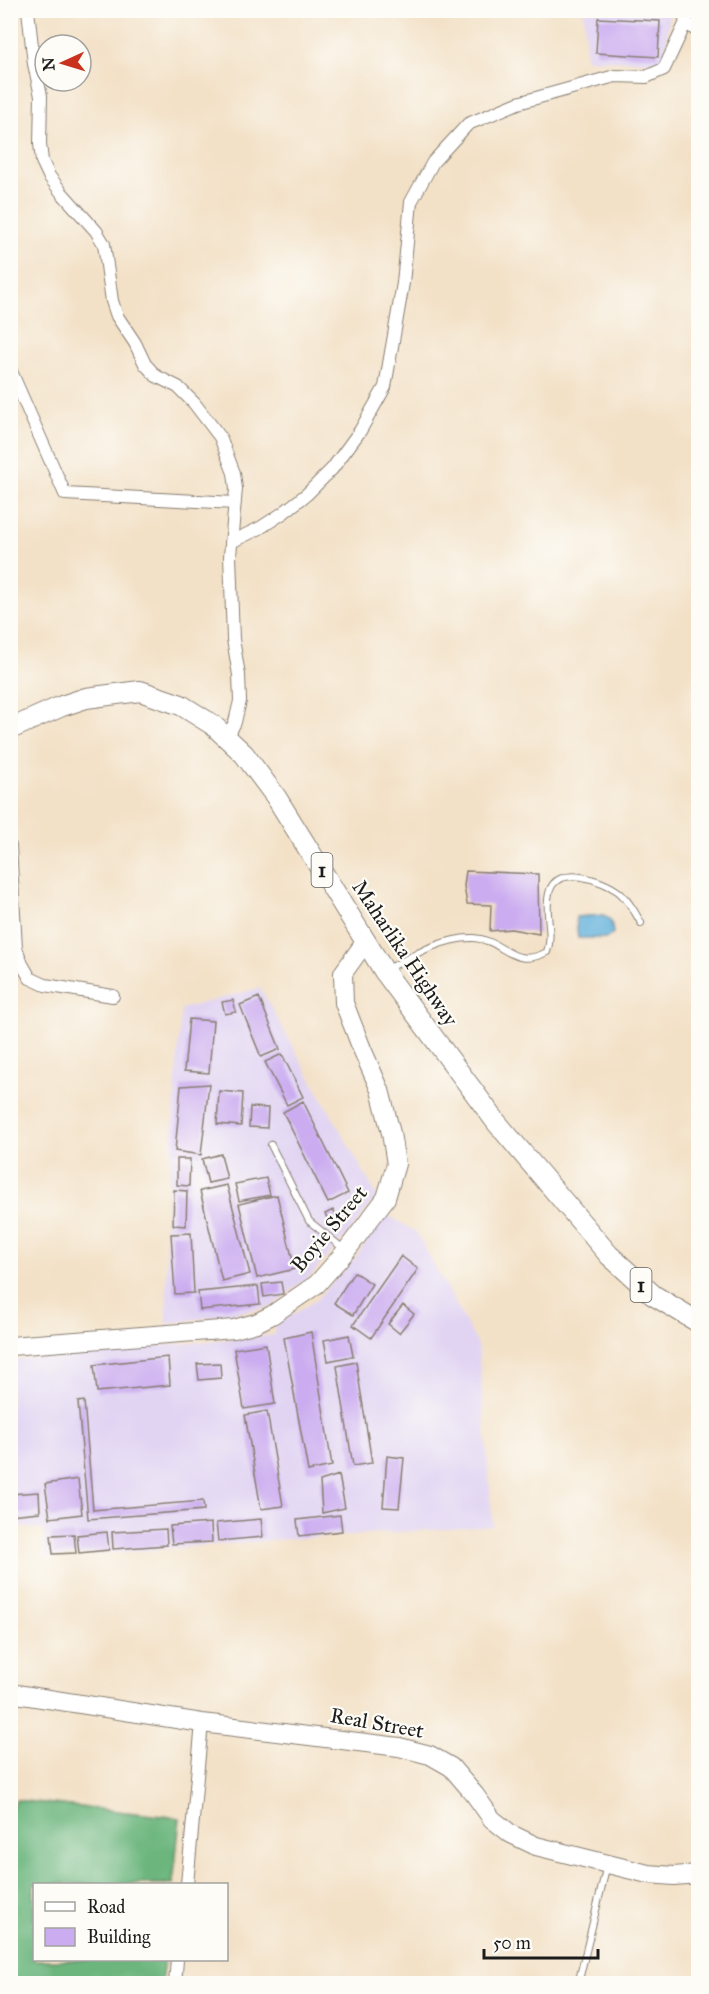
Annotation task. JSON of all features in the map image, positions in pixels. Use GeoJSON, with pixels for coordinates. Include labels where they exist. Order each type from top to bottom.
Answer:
{"type":"FeatureCollection","features":[{"type":"Feature","properties":{"kind":"main road","name":"Maharlika Highway"},"geometry":{"type":"LineString","coordinates":[[10,729],[86,698],[140,692],[181,705],[213,725],[243,754],[276,796],[384,971],[497,1123],[609,1255],[653,1295],[699,1322]]}},
{"type":"Feature","properties":{"kind":"street"},"geometry":{"type":"LineString","coordinates":[[28,10],[34,64],[41,96],[42,161],[49,176],[96,231],[104,244],[111,295],[117,316],[135,343],[145,364],[156,376],[178,387],[194,403],[220,437],[234,473],[236,489],[231,542],[233,639],[240,701],[235,722],[227,738]]}},
{"type":"Feature","properties":{"kind":"street"},"geometry":{"type":"LineString","coordinates":[[231,542],[260,528],[283,513],[307,494],[332,469],[360,431],[385,387],[403,283],[411,202],[433,162],[468,124],[518,103],[615,76],[646,77],[664,69],[684,16],[699,32]]}},
{"type":"Feature","properties":{"kind":"street"},"geometry":{"type":"LineString","coordinates":[[10,369],[65,494],[235,503]]}},
{"type":"Feature","properties":{"kind":"street"},"geometry":{"type":"LineString","coordinates":[[10,846],[16,948],[30,978],[45,985],[113,996]]}},
{"type":"Feature","properties":{"kind":"street","name":"Boyie Street"},"geometry":{"type":"LineString","coordinates":[[10,1346],[234,1329],[256,1323],[272,1315],[317,1284],[346,1251],[386,1198],[396,1164],[392,1133],[380,1090],[344,1003],[343,973],[366,941]]}},
{"type":"Feature","properties":{"kind":"street","name":"Real Street"},"geometry":{"type":"LineString","coordinates":[[10,1693],[202,1723],[389,1745],[430,1755],[451,1767],[492,1819],[511,1834],[536,1846],[648,1874],[674,1876],[699,1874]]}},
{"type":"Feature","properties":{"kind":"street"},"geometry":{"type":"LineString","coordinates":[[187,1883],[202,1723]]}},
{"type":"Feature","properties":{"kind":"street"},"geometry":{"type":"LineString","coordinates":[[175,1983],[177,1961]]}},
{"type":"Feature","properties":{"kind":"lane"},"geometry":{"type":"LineString","coordinates":[[384,971],[407,958],[442,944],[474,938],[499,946],[516,957],[528,958],[547,952],[550,945],[547,907],[549,893],[553,884],[565,877],[592,878],[621,894],[633,908],[641,923]]}},
{"type":"Feature","properties":{"kind":"lane"},"geometry":{"type":"LineString","coordinates":[[271,1145],[309,1221],[346,1251]]}},
{"type":"Feature","properties":{"kind":"lane"},"geometry":{"type":"LineString","coordinates":[[578,1983],[608,1864]]}},
{"type":"Feature","properties":{"kind":"shaded area"},"geometry":{"type":"Polygon","coordinates":[[[584,11],[670,11],[664,62],[586,59],[584,11]]]}},
{"type":"Feature","properties":{"kind":"shaded area"},"geometry":{"type":"Polygon","coordinates":[[[260,988],[377,1196],[352,1229],[312,1274],[271,1307],[167,1324],[166,1225],[181,1009],[260,988]]]}},
{"type":"Feature","properties":{"kind":"shaded area"},"geometry":{"type":"Polygon","coordinates":[[[387,1215],[416,1232],[478,1345],[493,1526],[46,1558],[44,1530],[11,1525],[11,1360],[274,1335],[274,1326],[316,1300],[355,1258],[387,1215]]]}},
{"type":"Feature","properties":{"kind":"green space"},"geometry":{"type":"Polygon","coordinates":[[[16,1800],[180,1818],[173,1883],[33,1883],[33,1961],[164,1961],[161,1983],[11,1983],[10,1813],[16,1800]]]}},
{"type":"Feature","properties":{"kind":"water"},"geometry":{"type":"Polygon","coordinates":[[[604,915],[611,921],[613,933],[607,938],[578,938],[576,917],[604,915]]]}},
{"type":"Feature","properties":{"kind":"building"},"geometry":{"type":"Polygon","coordinates":[[[598,18],[660,21],[658,57],[596,53],[598,18]]]}},
{"type":"Feature","properties":{"kind":"building"},"geometry":{"type":"Polygon","coordinates":[[[466,871],[538,874],[539,934],[511,929],[490,931],[491,905],[467,904],[464,886],[466,871]]]}},
{"type":"Feature","properties":{"kind":"building"},"geometry":{"type":"Polygon","coordinates":[[[259,997],[280,1049],[261,1057],[240,1005],[259,997]]]}},
{"type":"Feature","properties":{"kind":"building"},"geometry":{"type":"Polygon","coordinates":[[[233,1000],[236,1012],[225,1014],[222,1002],[233,1000]]]}},
{"type":"Feature","properties":{"kind":"building"},"geometry":{"type":"Polygon","coordinates":[[[189,1019],[213,1021],[209,1073],[184,1071],[189,1019]]]}},
{"type":"Feature","properties":{"kind":"building"},"geometry":{"type":"Polygon","coordinates":[[[282,1054],[303,1097],[287,1105],[265,1062],[282,1054]]]}},
{"type":"Feature","properties":{"kind":"building"},"geometry":{"type":"Polygon","coordinates":[[[209,1084],[201,1155],[175,1151],[181,1086],[209,1084]]]}},
{"type":"Feature","properties":{"kind":"building"},"geometry":{"type":"Polygon","coordinates":[[[219,1091],[243,1093],[241,1126],[217,1124],[219,1091]]]}},
{"type":"Feature","properties":{"kind":"building"},"geometry":{"type":"Polygon","coordinates":[[[303,1101],[348,1193],[328,1203],[283,1112],[303,1101]]]}},
{"type":"Feature","properties":{"kind":"building"},"geometry":{"type":"Polygon","coordinates":[[[250,1107],[268,1108],[267,1128],[249,1127],[250,1107]]]}},
{"type":"Feature","properties":{"kind":"building"},"geometry":{"type":"Polygon","coordinates":[[[221,1154],[227,1179],[208,1183],[202,1159],[221,1154]]]}},
{"type":"Feature","properties":{"kind":"building"},"geometry":{"type":"Polygon","coordinates":[[[177,1159],[190,1159],[189,1186],[177,1185],[177,1159]]]}},
{"type":"Feature","properties":{"kind":"building"},"geometry":{"type":"Polygon","coordinates":[[[266,1178],[270,1195],[239,1201],[235,1184],[266,1178]]]}},
{"type":"Feature","properties":{"kind":"building"},"geometry":{"type":"Polygon","coordinates":[[[227,1185],[250,1274],[222,1281],[200,1191],[227,1185]]]}},
{"type":"Feature","properties":{"kind":"building"},"geometry":{"type":"Polygon","coordinates":[[[174,1190],[187,1191],[186,1226],[173,1225],[174,1190]]]}},
{"type":"Feature","properties":{"kind":"building"},"geometry":{"type":"Polygon","coordinates":[[[277,1195],[295,1269],[257,1278],[239,1204],[277,1195]]]}},
{"type":"Feature","properties":{"kind":"building"},"geometry":{"type":"Polygon","coordinates":[[[333,1210],[340,1223],[332,1227],[325,1214],[333,1210]]]}},
{"type":"Feature","properties":{"kind":"building"},"geometry":{"type":"Polygon","coordinates":[[[191,1233],[194,1293],[175,1294],[171,1234],[191,1233]]]}},
{"type":"Feature","properties":{"kind":"building"},"geometry":{"type":"Polygon","coordinates":[[[401,1256],[418,1269],[371,1338],[353,1325],[401,1256]]]}},
{"type":"Feature","properties":{"kind":"building"},"geometry":{"type":"Polygon","coordinates":[[[354,1272],[372,1284],[353,1315],[334,1303],[354,1272]]]}},
{"type":"Feature","properties":{"kind":"building"},"geometry":{"type":"Polygon","coordinates":[[[281,1282],[283,1294],[264,1297],[262,1284],[281,1282]]]}},
{"type":"Feature","properties":{"kind":"building"},"geometry":{"type":"Polygon","coordinates":[[[258,1286],[260,1304],[200,1310],[198,1292],[258,1286]]]}},
{"type":"Feature","properties":{"kind":"building"},"geometry":{"type":"Polygon","coordinates":[[[403,1305],[414,1314],[399,1333],[388,1324],[403,1305]]]}},
{"type":"Feature","properties":{"kind":"building"},"geometry":{"type":"Polygon","coordinates":[[[311,1332],[332,1466],[308,1471],[284,1338],[311,1332]]]}},
{"type":"Feature","properties":{"kind":"building"},"geometry":{"type":"Polygon","coordinates":[[[349,1335],[353,1356],[328,1361],[324,1340],[349,1335]]]}},
{"type":"Feature","properties":{"kind":"building"},"geometry":{"type":"Polygon","coordinates":[[[266,1344],[275,1404],[244,1409],[234,1349],[266,1344]]]}},
{"type":"Feature","properties":{"kind":"building"},"geometry":{"type":"Polygon","coordinates":[[[168,1357],[170,1385],[97,1392],[94,1365],[168,1357]]]}},
{"type":"Feature","properties":{"kind":"building"},"geometry":{"type":"Polygon","coordinates":[[[356,1362],[372,1463],[353,1466],[337,1366],[356,1362]]]}},
{"type":"Feature","properties":{"kind":"building"},"geometry":{"type":"Polygon","coordinates":[[[220,1363],[221,1378],[199,1380],[197,1364],[220,1363]]]}},
{"type":"Feature","properties":{"kind":"building"},"geometry":{"type":"Polygon","coordinates":[[[84,1401],[93,1510],[203,1501],[204,1510],[88,1519],[78,1402],[84,1401]]]}},
{"type":"Feature","properties":{"kind":"building"},"geometry":{"type":"Polygon","coordinates":[[[267,1411],[283,1506],[261,1509],[245,1415],[267,1411]]]}},
{"type":"Feature","properties":{"kind":"building"},"geometry":{"type":"Polygon","coordinates":[[[387,1456],[404,1458],[399,1508],[383,1507],[387,1456]]]}},
{"type":"Feature","properties":{"kind":"building"},"geometry":{"type":"Polygon","coordinates":[[[339,1475],[345,1508],[322,1513],[320,1481],[339,1475]]]}},
{"type":"Feature","properties":{"kind":"building"},"geometry":{"type":"Polygon","coordinates":[[[78,1479],[82,1514],[50,1518],[45,1484],[78,1479]]]}},
{"type":"Feature","properties":{"kind":"building"},"geometry":{"type":"Polygon","coordinates":[[[39,1492],[40,1512],[10,1515],[10,1494],[39,1492]]]}},
{"type":"Feature","properties":{"kind":"building"},"geometry":{"type":"Polygon","coordinates":[[[340,1515],[342,1531],[299,1536],[297,1520],[340,1515]]]}},
{"type":"Feature","properties":{"kind":"building"},"geometry":{"type":"Polygon","coordinates":[[[261,1519],[263,1537],[218,1541],[216,1523],[261,1519]]]}},
{"type":"Feature","properties":{"kind":"building"},"geometry":{"type":"Polygon","coordinates":[[[211,1523],[212,1542],[172,1544],[170,1526],[211,1523]]]}},
{"type":"Feature","properties":{"kind":"building"},"geometry":{"type":"Polygon","coordinates":[[[166,1529],[167,1545],[113,1549],[112,1532],[166,1529]]]}},
{"type":"Feature","properties":{"kind":"building"},"geometry":{"type":"Polygon","coordinates":[[[107,1532],[109,1550],[79,1553],[77,1535],[107,1532]]]}},
{"type":"Feature","properties":{"kind":"building"},"geometry":{"type":"Polygon","coordinates":[[[74,1534],[76,1553],[53,1554],[51,1535],[74,1534]]]}}]}
